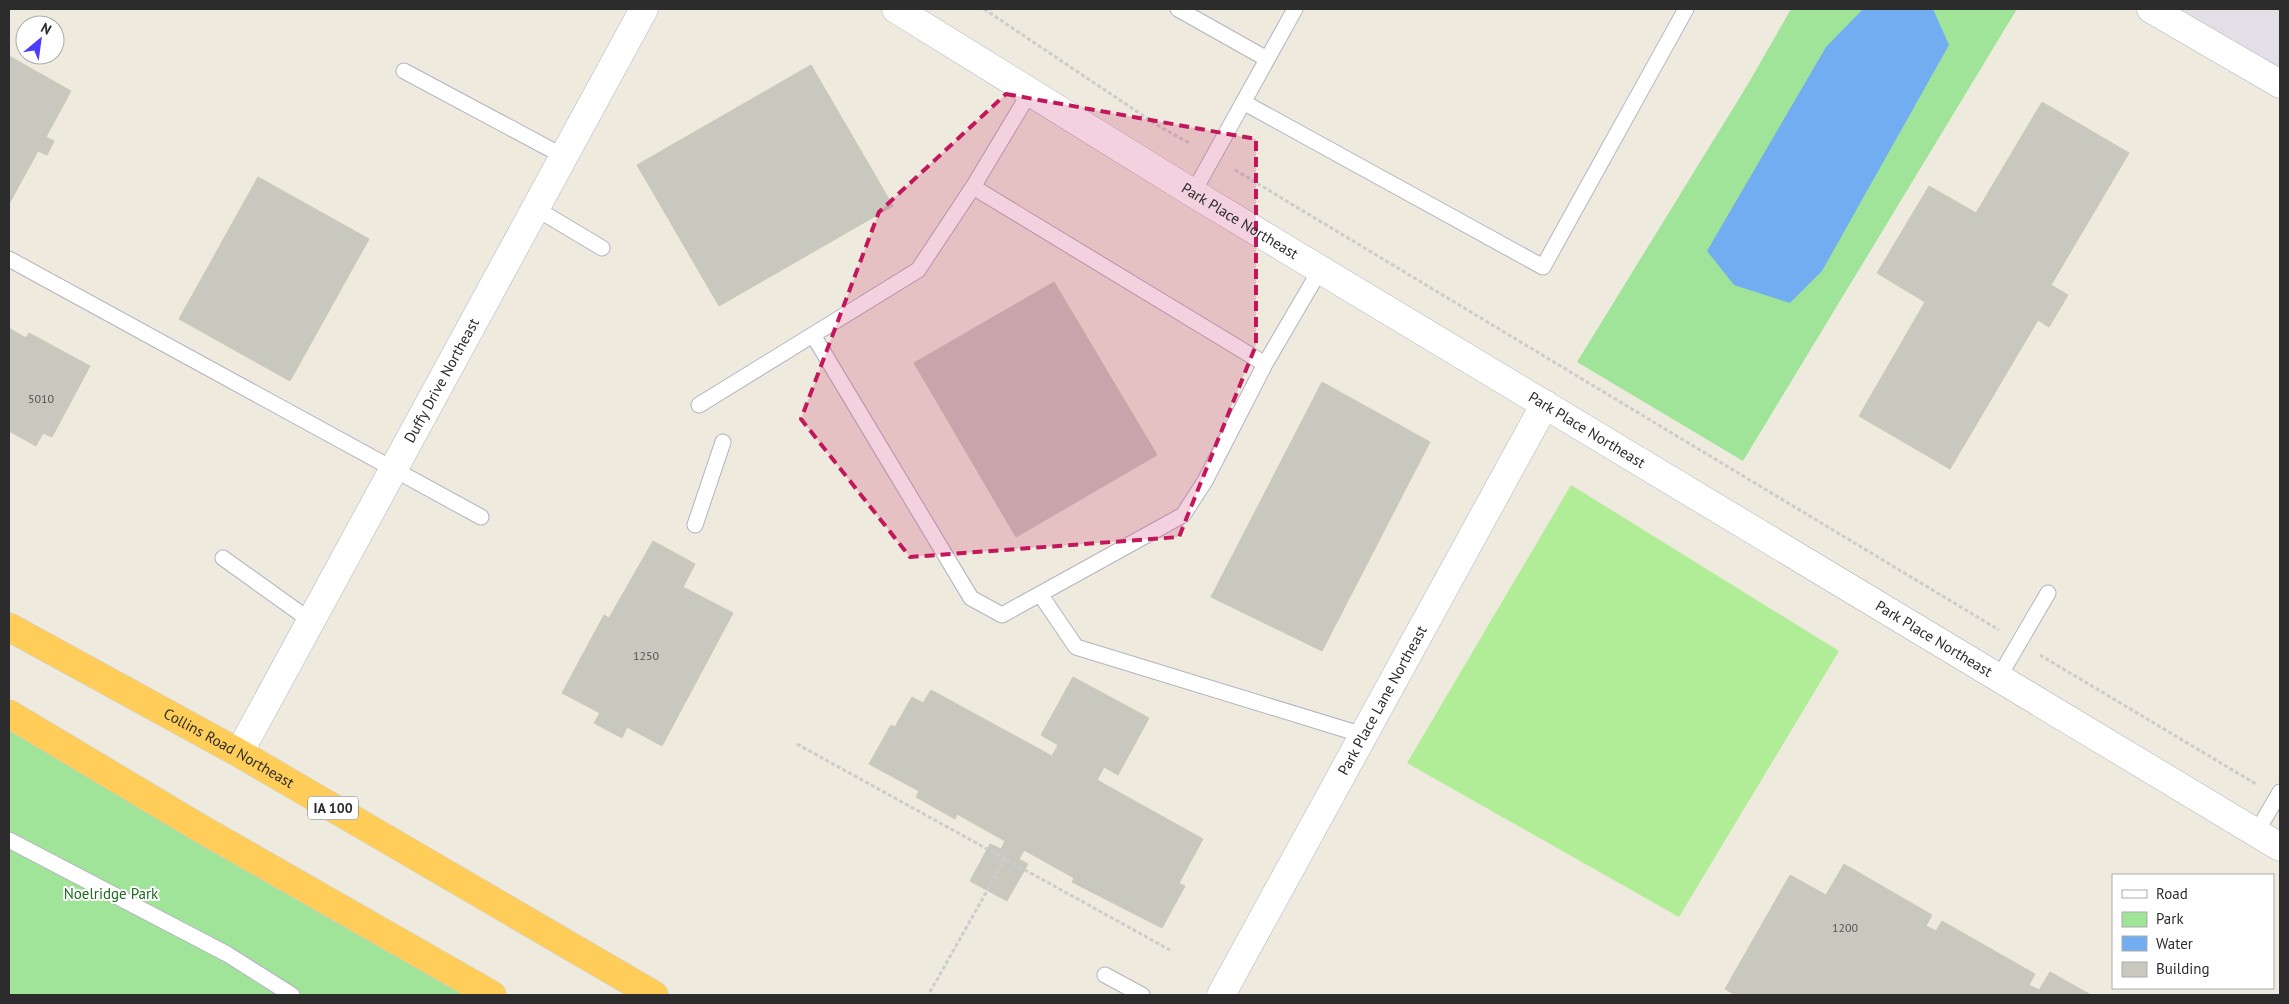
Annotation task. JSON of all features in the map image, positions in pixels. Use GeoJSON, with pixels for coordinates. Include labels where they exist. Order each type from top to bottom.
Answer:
{"type":"FeatureCollection","features":[{"type":"Feature","properties":{"kind":"highway","name":"Collins Road Northeast"},"geometry":{"type":"LineString","coordinates":[[9,627],[239,752],[654,995]]}},
{"type":"Feature","properties":{"kind":"highway"},"geometry":{"type":"LineString","coordinates":[[9,714],[198,827],[492,995]]}},
{"type":"Feature","properties":{"kind":"street","name":"Duffy Drive Northeast"},"geometry":{"type":"LineString","coordinates":[[239,752],[644,9]]}},
{"type":"Feature","properties":{"kind":"street","name":"Park Place Northeast"},"geometry":{"type":"LineString","coordinates":[[896,9],[1320,270],[2280,848]]}},
{"type":"Feature","properties":{"kind":"street"},"geometry":{"type":"LineString","coordinates":[[2151,9],[2280,84]]}},
{"type":"Feature","properties":{"kind":"street","name":"Park Place Lane Northeast"},"geometry":{"type":"LineString","coordinates":[[1220,995],[1544,404]]}},
{"type":"Feature","properties":{"kind":"lane"},"geometry":{"type":"LineString","coordinates":[[1178,9],[1267,59]]}},
{"type":"Feature","properties":{"kind":"lane"},"geometry":{"type":"LineString","coordinates":[[1193,193],[1295,9]]}},
{"type":"Feature","properties":{"kind":"lane"},"geometry":{"type":"LineString","coordinates":[[1243,102],[1544,268],[1686,9]]}},
{"type":"Feature","properties":{"kind":"lane"},"geometry":{"type":"LineString","coordinates":[[404,71],[563,156]]}},
{"type":"Feature","properties":{"kind":"lane"},"geometry":{"type":"LineString","coordinates":[[699,405],[918,270],[973,187],[1030,92]]}},
{"type":"Feature","properties":{"kind":"lane"},"geometry":{"type":"LineString","coordinates":[[973,187],[1265,364]]}},
{"type":"Feature","properties":{"kind":"lane"},"geometry":{"type":"LineString","coordinates":[[535,208],[602,248]]}},
{"type":"Feature","properties":{"kind":"lane"},"geometry":{"type":"LineString","coordinates":[[9,258],[481,517]]}},
{"type":"Feature","properties":{"kind":"lane"},"geometry":{"type":"LineString","coordinates":[[813,335],[971,598],[1002,615],[1183,515],[1204,481],[1265,364],[1320,270]]}},
{"type":"Feature","properties":{"kind":"lane"},"geometry":{"type":"LineString","coordinates":[[695,525],[723,442]]}},
{"type":"Feature","properties":{"kind":"lane"},"geometry":{"type":"LineString","coordinates":[[223,558],[311,620]]}},
{"type":"Feature","properties":{"kind":"lane"},"geometry":{"type":"LineString","coordinates":[[1999,678],[2048,593]]}},
{"type":"Feature","properties":{"kind":"lane"},"geometry":{"type":"LineString","coordinates":[[1040,594],[1076,647],[1363,735]]}},
{"type":"Feature","properties":{"kind":"lane"},"geometry":{"type":"LineString","coordinates":[[2256,833],[2279,794]]}},
{"type":"Feature","properties":{"kind":"lane"},"geometry":{"type":"LineString","coordinates":[[9,840],[227,954],[292,995]]}},
{"type":"Feature","properties":{"kind":"lane"},"geometry":{"type":"LineString","coordinates":[[1105,975],[1142,995]]}},
{"type":"Feature","properties":{"kind":"path"},"geometry":{"type":"LineString","coordinates":[[984,9],[1157,125],[2019,643],[2279,794]]}},
{"type":"Feature","properties":{"kind":"path"},"geometry":{"type":"LineString","coordinates":[[797,744],[1170,950]]}},
{"type":"Feature","properties":{"kind":"path"},"geometry":{"type":"LineString","coordinates":[[930,992],[1005,859]]}},
{"type":"Feature","properties":{"kind":"highlighted area"},"geometry":{"type":"Polygon","coordinates":[[[1006,94],[1256,139],[1256,345],[1179,537],[910,557],[801,419],[879,212],[1006,94]]]}},
{"type":"Feature","properties":{"kind":"shaded area"},"geometry":{"type":"Polygon","coordinates":[[[2151,9],[2280,9],[2280,84],[2151,9]]]}},
{"type":"Feature","properties":{"kind":"green space"},"geometry":{"type":"Polygon","coordinates":[[[1791,9],[2017,9],[1743,461],[1577,362],[1748,84],[1791,9]]]}},
{"type":"Feature","properties":{"kind":"green space"},"geometry":{"type":"Polygon","coordinates":[[[1571,485],[1839,651],[1679,917],[1407,763],[1571,485]]]}},
{"type":"Feature","properties":{"kind":"green space","name":"Noelridge Park"},"geometry":{"type":"Polygon","coordinates":[[[9,714],[492,995],[9,995],[9,714]]]}},
{"type":"Feature","properties":{"kind":"water"},"geometry":{"type":"Polygon","coordinates":[[[1863,9],[1933,9],[1949,45],[1822,271],[1790,303],[1734,285],[1707,251],[1826,47],[1863,9]]]}},
{"type":"Feature","properties":{"kind":"building"},"geometry":{"type":"Polygon","coordinates":[[[9,56],[15,59],[15,65],[25,65],[71,91],[46,137],[54,141],[47,155],[38,151],[9,204],[9,56]]]}},
{"type":"Feature","properties":{"kind":"building"},"geometry":{"type":"Polygon","coordinates":[[[811,65],[893,206],[719,306],[637,165],[811,65]]]}},
{"type":"Feature","properties":{"kind":"building"},"geometry":{"type":"Polygon","coordinates":[[[2042,102],[2129,153],[2051,285],[2068,295],[2049,327],[2038,320],[1950,469],[1859,416],[1925,302],[1877,273],[1929,186],[1976,213],[2042,102]]]}},
{"type":"Feature","properties":{"kind":"building"},"geometry":{"type":"Polygon","coordinates":[[[258,177],[369,239],[290,381],[179,319],[258,177]]]}},
{"type":"Feature","properties":{"kind":"building"},"geometry":{"type":"Polygon","coordinates":[[[1054,282],[1157,455],[1016,537],[914,363],[1054,282]]]}},
{"type":"Feature","properties":{"kind":"building"},"geometry":{"type":"Polygon","coordinates":[[[9,328],[26,338],[29,333],[90,366],[52,437],[43,433],[36,446],[9,431],[9,328]]]}},
{"type":"Feature","properties":{"kind":"building"},"geometry":{"type":"Polygon","coordinates":[[[1322,382],[1430,442],[1322,651],[1211,597],[1322,382]]]}},
{"type":"Feature","properties":{"kind":"building"},"geometry":{"type":"Polygon","coordinates":[[[653,541],[695,564],[683,587],[733,613],[662,746],[627,727],[622,738],[594,723],[600,713],[562,693],[604,615],[609,618],[653,541]]]}},
{"type":"Feature","properties":{"kind":"building"},"geometry":{"type":"Polygon","coordinates":[[[1073,677],[1149,718],[1118,775],[1104,767],[1097,780],[1203,839],[1179,883],[1185,886],[1162,928],[1072,882],[1074,878],[1024,850],[1019,859],[1028,864],[1007,901],[970,881],[990,844],[1001,849],[1005,841],[957,814],[955,819],[916,797],[919,791],[869,764],[891,725],[895,727],[912,697],[923,703],[931,690],[1052,756],[1058,745],[1041,735],[1073,677]]]}},
{"type":"Feature","properties":{"kind":"building"},"geometry":{"type":"Polygon","coordinates":[[[1844,864],[1932,915],[1926,926],[1936,931],[1942,921],[2035,974],[2029,985],[2039,990],[2050,972],[2091,995],[1736,995],[1725,989],[1790,875],[1826,895],[1844,864]]]}}]}
